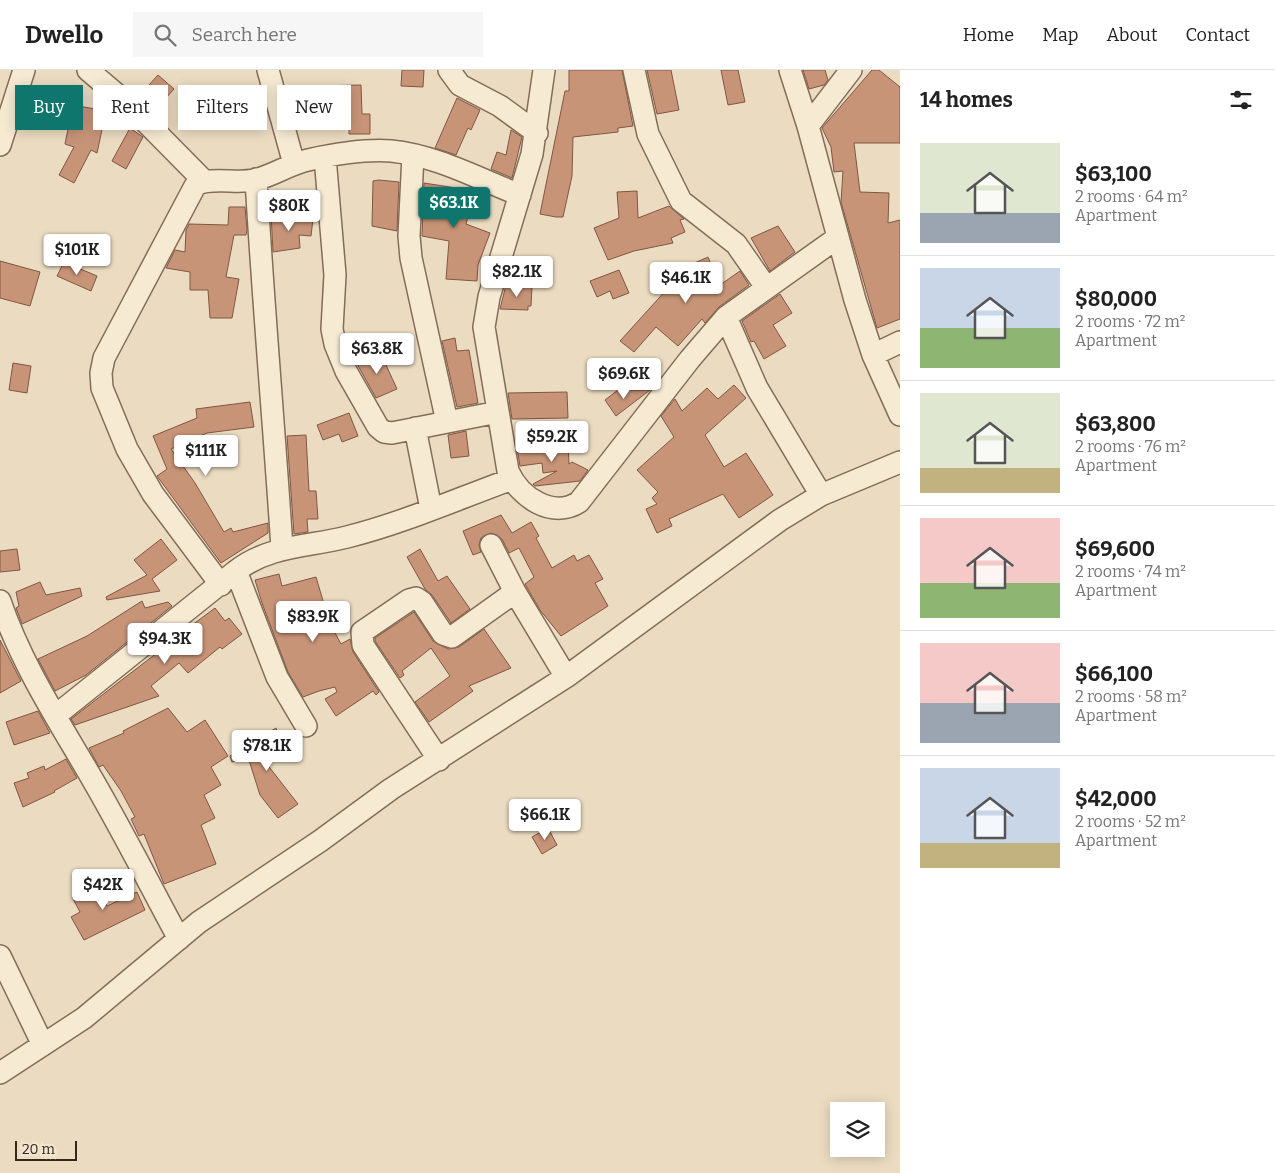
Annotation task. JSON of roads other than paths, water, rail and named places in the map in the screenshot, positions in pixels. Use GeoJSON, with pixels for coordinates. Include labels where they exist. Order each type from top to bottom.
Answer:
{"type":"FeatureCollection","features":[{"type":"Feature","properties":{"kind":"street"},"geometry":{"type":"LineString","coordinates":[[0,145],[24,70]]}},
{"type":"Feature","properties":{"kind":"street"},"geometry":{"type":"LineString","coordinates":[[88,70],[129,105],[204,181]]}},
{"type":"Feature","properties":{"kind":"street"},"geometry":{"type":"LineString","coordinates":[[268,70],[294,164]]}},
{"type":"Feature","properties":{"kind":"street"},"geometry":{"type":"LineString","coordinates":[[449,70],[460,85],[500,106],[537,133]]}},
{"type":"Feature","properties":{"kind":"street"},"geometry":{"type":"LineString","coordinates":[[544,70],[537,133],[485,312],[485,343],[512,478],[521,490],[543,506],[561,510],[579,502],[690,359],[726,317],[766,286],[837,238]]}},
{"type":"Feature","properties":{"kind":"street"},"geometry":{"type":"LineString","coordinates":[[634,70],[648,134],[656,154],[682,201],[736,244],[766,286]]}},
{"type":"Feature","properties":{"kind":"street"},"geometry":{"type":"LineString","coordinates":[[790,70],[808,126],[837,238],[873,355],[900,415]]}},
{"type":"Feature","properties":{"kind":"street"},"geometry":{"type":"LineString","coordinates":[[808,126],[851,70]]}},
{"type":"Feature","properties":{"kind":"street"},"geometry":{"type":"LineString","coordinates":[[306,726],[277,677],[228,578],[141,475],[107,403],[102,388],[101,373],[104,358],[195,186],[204,181],[233,182],[256,179],[294,164],[325,157],[369,151],[414,155],[520,195]]}},
{"type":"Feature","properties":{"kind":"street"},"geometry":{"type":"LineString","coordinates":[[414,155],[409,236],[411,258],[415,284],[447,422]]}},
{"type":"Feature","properties":{"kind":"street"},"geometry":{"type":"LineString","coordinates":[[325,157],[335,282],[332,330],[339,358],[381,430],[392,433],[498,412]]}},
{"type":"Feature","properties":{"kind":"street"},"geometry":{"type":"LineString","coordinates":[[256,179],[262,296],[272,401],[282,548]]}},
{"type":"Feature","properties":{"kind":"street"},"geometry":{"type":"LineString","coordinates":[[726,317],[757,388],[821,496]]}},
{"type":"Feature","properties":{"kind":"street"},"geometry":{"type":"LineString","coordinates":[[873,355],[900,342]]}},
{"type":"Feature","properties":{"kind":"street"},"geometry":{"type":"LineString","coordinates":[[415,428],[431,509]]}},
{"type":"Feature","properties":{"kind":"street"},"geometry":{"type":"LineString","coordinates":[[0,1073],[84,1018],[199,922],[320,841],[392,789],[566,677],[780,520],[821,496],[900,462]]}},
{"type":"Feature","properties":{"kind":"street"},"geometry":{"type":"LineString","coordinates":[[55,716],[258,556],[282,548],[346,537],[431,509],[512,478]]}},
{"type":"Feature","properties":{"kind":"street"},"geometry":{"type":"LineString","coordinates":[[491,545],[515,592],[566,677]]}},
{"type":"Feature","properties":{"kind":"street"},"geometry":{"type":"LineString","coordinates":[[439,760],[363,644],[362,632],[409,600],[416,598],[422,602],[443,634],[452,637],[515,592]]}},
{"type":"Feature","properties":{"kind":"street"},"geometry":{"type":"LineString","coordinates":[[0,601],[10,631],[55,716],[95,784],[179,939]]}},
{"type":"Feature","properties":{"kind":"street"},"geometry":{"type":"LineString","coordinates":[[0,956],[43,1045]]}}]}
